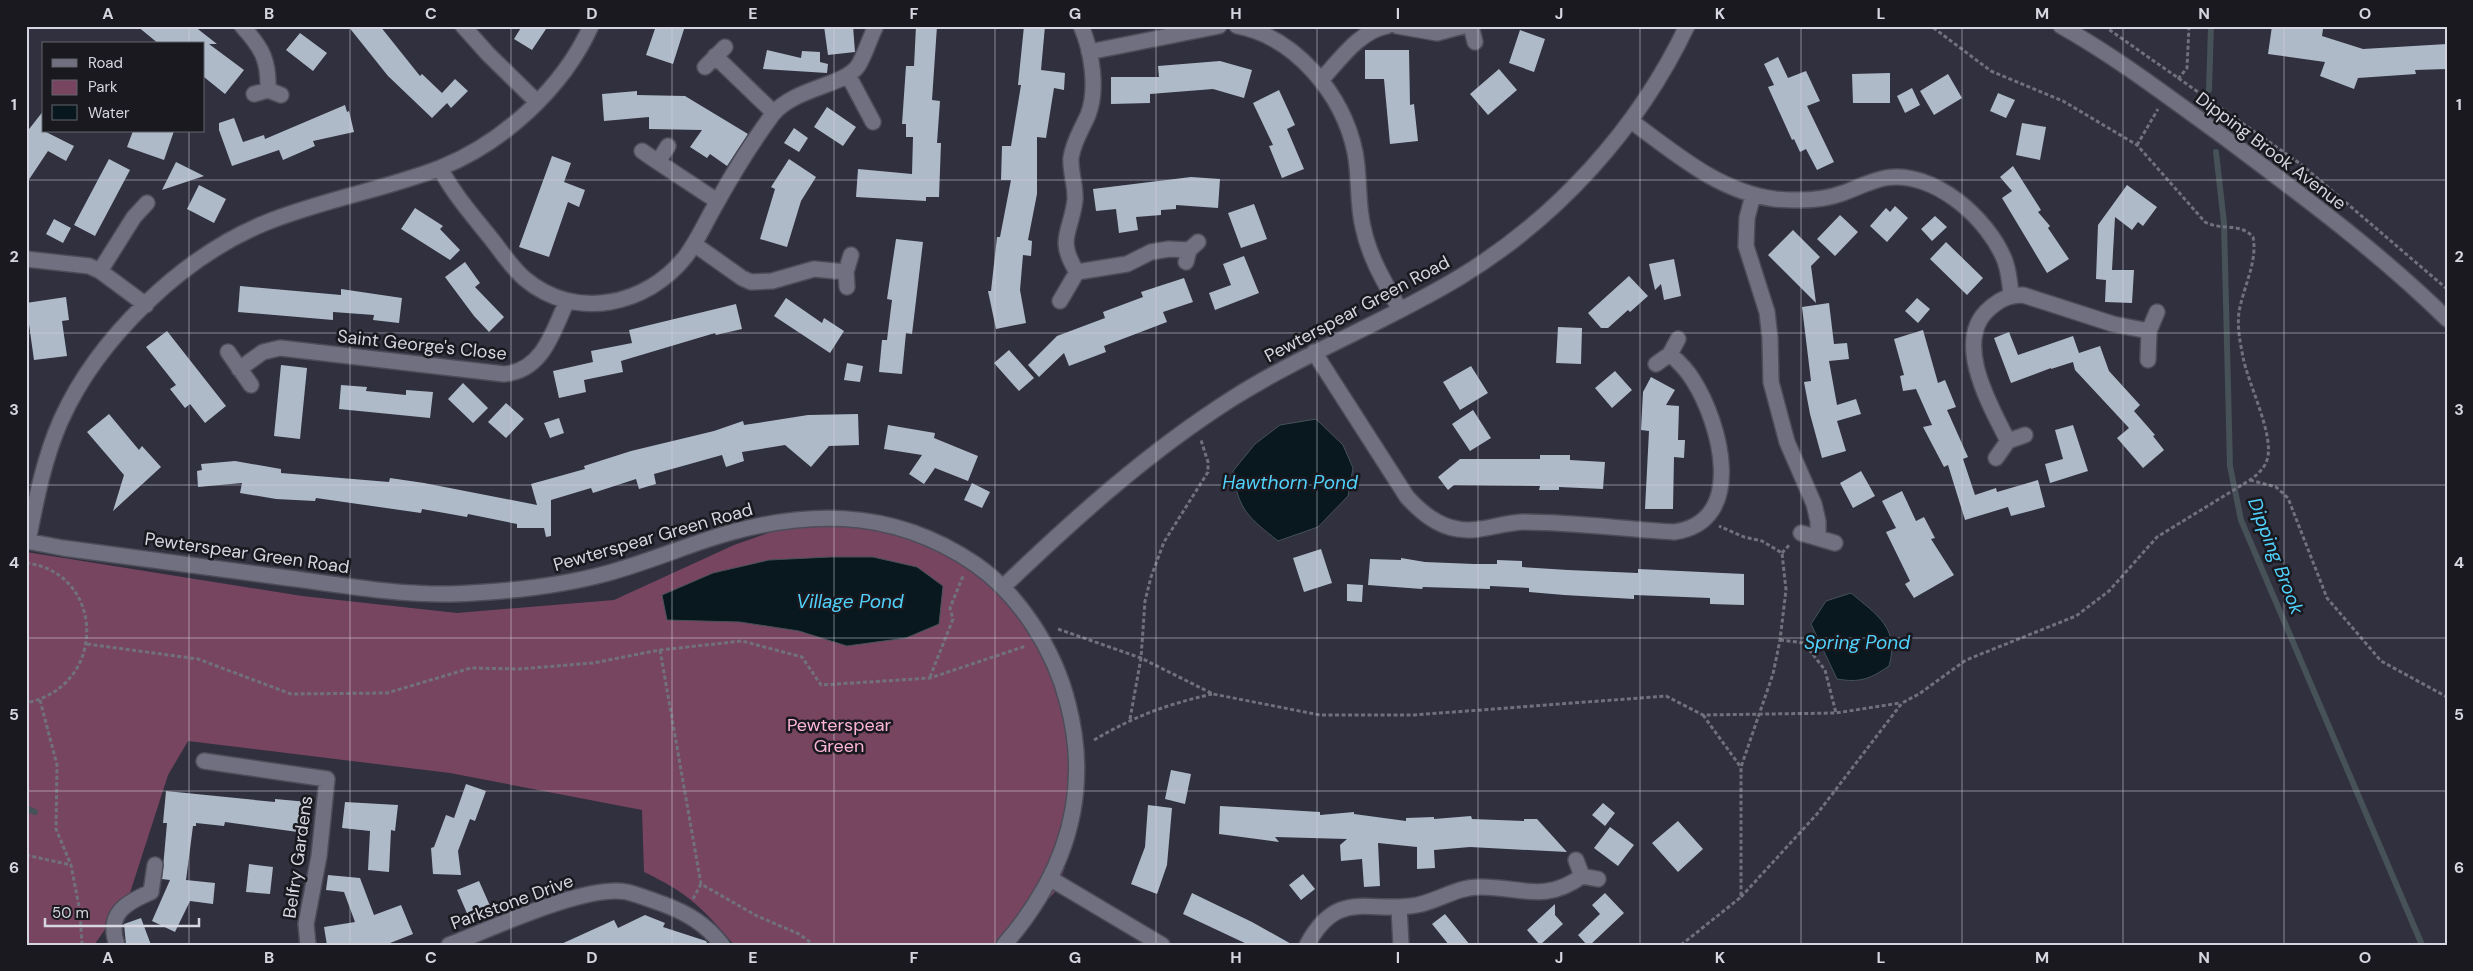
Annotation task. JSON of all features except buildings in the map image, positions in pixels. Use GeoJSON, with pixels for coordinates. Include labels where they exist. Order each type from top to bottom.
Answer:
{"type":"FeatureCollection","features":[{"type":"Feature","properties":{"kind":"street"},"geometry":{"type":"LineString","coordinates":[[242,26],[260,47],[266,60],[268,93]]}},
{"type":"Feature","properties":{"kind":"street"},"geometry":{"type":"LineString","coordinates":[[464,26],[488,54],[537,102]]}},
{"type":"Feature","properties":{"kind":"street","name":"Pewterspear Green Road"},"geometry":{"type":"LineString","coordinates":[[591,26],[564,71],[537,102],[493,138],[440,168],[296,212],[241,234],[204,256],[146,305],[107,346],[70,401],[44,470],[27,541],[63,548],[365,588],[449,594],[524,590],[562,584],[609,573],[706,540],[770,524],[799,519],[860,519],[913,531],[934,540],[971,561],[1003,587],[1023,613],[1051,657],[1066,693],[1075,734],[1077,777],[1076,800],[1066,843],[1051,879],[1030,913],[1004,945]]}},
{"type":"Feature","properties":{"kind":"street"},"geometry":{"type":"LineString","coordinates":[[1089,52],[1219,26]]}},
{"type":"Feature","properties":{"kind":"street"},"geometry":{"type":"LineString","coordinates":[[1237,26],[1262,33],[1290,51],[1321,80],[1333,98],[1349,132],[1358,177],[1362,227],[1375,265],[1400,310]]}},
{"type":"Feature","properties":{"kind":"street"},"geometry":{"type":"LineString","coordinates":[[1321,80],[1357,42],[1374,30],[1387,26]]}},
{"type":"Feature","properties":{"kind":"street"},"geometry":{"type":"LineString","coordinates":[[1397,26],[1437,33],[1463,26]]}},
{"type":"Feature","properties":{"kind":"street"},"geometry":{"type":"LineString","coordinates":[[1472,26],[1475,42]]}},
{"type":"Feature","properties":{"kind":"street","name":"Pewterspear Green Road"},"geometry":{"type":"LineString","coordinates":[[1003,587],[1072,521],[1129,473],[1196,423],[1274,373],[1400,310],[1460,277],[1503,249],[1537,222],[1585,174],[1631,121],[1650,94],[1687,26]]}},
{"type":"Feature","properties":{"kind":"street","name":"Dipping Brook Avenue"},"geometry":{"type":"LineString","coordinates":[[2061,26],[2167,96],[2267,169],[2418,291],[2447,319]]}},
{"type":"Feature","properties":{"kind":"street"},"geometry":{"type":"LineString","coordinates":[[440,168],[455,194],[516,270],[533,285],[567,301],[606,303],[630,298],[642,293],[664,278],[685,257],[717,201],[774,113],[796,96],[848,75],[857,66],[875,28]]}},
{"type":"Feature","properties":{"kind":"street"},"geometry":{"type":"LineString","coordinates":[[1077,272],[1068,257],[1065,246],[1075,198],[1071,157],[1092,101],[1093,88],[1089,52],[1083,29]]}},
{"type":"Feature","properties":{"kind":"street"},"geometry":{"type":"LineString","coordinates":[[715,56],[774,113]]}},
{"type":"Feature","properties":{"kind":"street"},"geometry":{"type":"LineString","coordinates":[[848,75],[873,122]]}},
{"type":"Feature","properties":{"kind":"street"},"geometry":{"type":"LineString","coordinates":[[1631,121],[1702,172],[1725,185],[1753,195],[1775,199],[1818,199],[1841,194],[1885,178],[1898,177],[1924,181],[1951,196],[1982,227],[2004,260],[2012,295]]}},
{"type":"Feature","properties":{"kind":"street"},"geometry":{"type":"LineString","coordinates":[[658,162],[668,146]]}},
{"type":"Feature","properties":{"kind":"street"},"geometry":{"type":"LineString","coordinates":[[642,151],[717,201]]}},
{"type":"Feature","properties":{"kind":"street"},"geometry":{"type":"LineString","coordinates":[[1753,195],[1746,218],[1746,246],[1767,312],[1770,338],[1771,382],[1787,442],[1814,504],[1818,521],[1818,538]]}},
{"type":"Feature","properties":{"kind":"street"},"geometry":{"type":"LineString","coordinates":[[100,271],[134,217],[147,203]]}},
{"type":"Feature","properties":{"kind":"street"},"geometry":{"type":"LineString","coordinates":[[694,244],[751,282],[772,281],[814,269],[847,279],[851,255]]}},
{"type":"Feature","properties":{"kind":"street"},"geometry":{"type":"LineString","coordinates":[[1077,272],[1127,264],[1151,252],[1169,249],[1191,251]]}},
{"type":"Feature","properties":{"kind":"street"},"geometry":{"type":"LineString","coordinates":[[26,259],[56,260],[88,266],[100,271],[146,305]]}},
{"type":"Feature","properties":{"kind":"street"},"geometry":{"type":"LineString","coordinates":[[1060,301],[1077,272]]}},
{"type":"Feature","properties":{"kind":"street"},"geometry":{"type":"LineString","coordinates":[[2008,441],[1986,395],[1977,369],[1973,339],[1976,326],[1984,313],[1998,301],[2012,295],[2035,297],[2096,319],[2149,331]]}},
{"type":"Feature","properties":{"kind":"street","name":"Saint George's Close"},"geometry":{"type":"LineString","coordinates":[[239,368],[263,352],[280,348],[504,374],[516,373],[525,370],[540,356],[567,301]]}},
{"type":"Feature","properties":{"kind":"street"},"geometry":{"type":"LineString","coordinates":[[2148,360],[2149,331],[2157,312]]}},
{"type":"Feature","properties":{"kind":"street"},"geometry":{"type":"LineString","coordinates":[[1656,364],[1670,354],[1678,339]]}},
{"type":"Feature","properties":{"kind":"street"},"geometry":{"type":"LineString","coordinates":[[228,352],[251,385]]}},
{"type":"Feature","properties":{"kind":"street"},"geometry":{"type":"LineString","coordinates":[[1314,352],[1407,497],[1417,508],[1443,525],[1473,530],[1522,522],[1674,532],[1685,530],[1705,518],[1714,507],[1720,494],[1722,481],[1719,450],[1711,418],[1702,396],[1693,379],[1670,354]]}},
{"type":"Feature","properties":{"kind":"street"},"geometry":{"type":"LineString","coordinates":[[1996,458],[2008,441],[2025,436]]}},
{"type":"Feature","properties":{"kind":"street"},"geometry":{"type":"LineString","coordinates":[[1801,533],[1835,543]]}},
{"type":"Feature","properties":{"kind":"street","name":"Belfry Gardens"},"geometry":{"type":"LineString","coordinates":[[204,761],[327,779],[319,856],[306,924],[308,945]]}},
{"type":"Feature","properties":{"kind":"street"},"geometry":{"type":"LineString","coordinates":[[1576,860],[1582,876]]}},
{"type":"Feature","properties":{"kind":"street"},"geometry":{"type":"LineString","coordinates":[[117,945],[114,937],[114,918],[122,907],[151,892],[155,865]]}},
{"type":"Feature","properties":{"kind":"street"},"geometry":{"type":"LineString","coordinates":[[1308,945],[1324,922],[1344,909],[1364,905],[1399,908],[1433,902],[1467,888],[1491,888],[1526,892],[1554,890],[1570,885],[1582,876],[1598,879]]}},
{"type":"Feature","properties":{"kind":"street"},"geometry":{"type":"LineString","coordinates":[[1051,879],[1162,945]]}},
{"type":"Feature","properties":{"kind":"street","name":"Parkstone Drive"},"geometry":{"type":"LineString","coordinates":[[449,945],[570,899],[605,892],[627,892],[684,912],[700,923],[722,945]]}},
{"type":"Feature","properties":{"kind":"street"},"geometry":{"type":"LineString","coordinates":[[1399,908],[1401,945]]}},
{"type":"Feature","properties":{"kind":"path"},"geometry":{"type":"LineString","coordinates":[[1703,715],[1836,713],[1902,703],[1919,694],[1966,660],[2076,616],[2109,591],[2156,537],[2243,485],[2260,472],[2267,459],[2268,437],[2243,360],[2238,327],[2254,244],[2253,237],[2249,232],[2234,227],[2211,225],[2197,216],[2137,145],[2063,100],[1991,71],[1932,26]]}},
{"type":"Feature","properties":{"kind":"path"},"geometry":{"type":"LineString","coordinates":[[2104,26],[2179,77],[2208,101],[2302,164],[2447,289]]}},
{"type":"Feature","properties":{"kind":"path"},"geometry":{"type":"LineString","coordinates":[[2176,84],[2187,68],[2189,26]]}},
{"type":"Feature","properties":{"kind":"path"},"geometry":{"type":"LineString","coordinates":[[2137,145],[2158,109]]}},
{"type":"Feature","properties":{"kind":"path"},"geometry":{"type":"LineString","coordinates":[[1130,719],[1141,658],[1145,601],[1155,565],[1170,531],[1208,472],[1208,462],[1196,423]]}},
{"type":"Feature","properties":{"kind":"path"},"geometry":{"type":"LineString","coordinates":[[2250,480],[2276,487],[2288,498],[2327,598],[2381,660],[2447,697]]}},
{"type":"Feature","properties":{"kind":"path"},"geometry":{"type":"LineString","coordinates":[[1705,518],[1730,532],[1762,541],[1782,553],[1786,590],[1780,640],[1773,674],[1741,767],[1741,897]]}},
{"type":"Feature","properties":{"kind":"path"},"geometry":{"type":"LineString","coordinates":[[26,562],[51,570],[68,584],[83,609],[87,623],[87,644],[81,662],[71,679],[57,692],[26,704]]}},
{"type":"Feature","properties":{"kind":"path"},"geometry":{"type":"LineString","coordinates":[[930,678],[953,620],[950,608],[963,575]]}},
{"type":"Feature","properties":{"kind":"path"},"geometry":{"type":"LineString","coordinates":[[1058,629],[1141,658],[1213,694],[1320,715],[1414,716],[1666,696],[1703,715],[1741,767]]}},
{"type":"Feature","properties":{"kind":"path"},"geometry":{"type":"LineString","coordinates":[[1780,640],[1804,643],[1825,670],[1836,713]]}},
{"type":"Feature","properties":{"kind":"path"},"geometry":{"type":"LineString","coordinates":[[87,644],[198,659],[291,694],[387,693],[471,668],[519,669],[593,663],[660,650],[742,641],[802,657],[822,684],[930,678],[1027,646]]}},
{"type":"Feature","properties":{"kind":"path"},"geometry":{"type":"LineString","coordinates":[[660,650],[702,884],[756,916],[799,934],[814,945]]}},
{"type":"Feature","properties":{"kind":"path"},"geometry":{"type":"LineString","coordinates":[[1094,740],[1130,719],[1171,703],[1213,694]]}},
{"type":"Feature","properties":{"kind":"path"},"geometry":{"type":"LineString","coordinates":[[40,700],[58,765],[56,828],[70,865],[80,912],[82,945]]}},
{"type":"Feature","properties":{"kind":"path"},"geometry":{"type":"LineString","coordinates":[[1682,945],[1741,897],[1817,814],[1902,703]]}},
{"type":"Feature","properties":{"kind":"path"},"geometry":{"type":"LineString","coordinates":[[26,855],[70,865]]}},
{"type":"Feature","properties":{"kind":"green space","name":"Pewterspear Green"},"geometry":{"type":"Polygon","coordinates":[[[800,522],[868,524],[951,551],[987,573],[1047,643],[1082,794],[1064,870],[1055,892],[1004,945],[734,945],[694,902],[672,887],[644,872],[642,810],[450,773],[188,741],[168,775],[129,896],[94,945],[26,945],[26,552],[302,596],[457,613],[614,600],[734,545],[800,522]]]}},
{"type":"Feature","properties":{"kind":"water","name":"Hawthorn Pond"},"geometry":{"type":"Polygon","coordinates":[[[1316,419],[1343,445],[1353,468],[1348,496],[1318,527],[1278,541],[1246,512],[1238,495],[1233,471],[1255,444],[1280,425],[1316,419]]]}},
{"type":"Feature","properties":{"kind":"water","name":"Village Pond"},"geometry":{"type":"Polygon","coordinates":[[[873,557],[917,567],[943,586],[939,624],[906,638],[847,646],[799,631],[740,622],[667,620],[662,595],[713,573],[769,560],[873,557]]]}},
{"type":"Feature","properties":{"kind":"water","name":"Spring Pond"},"geometry":{"type":"Polygon","coordinates":[[[1851,593],[1884,624],[1889,632],[1891,642],[1892,653],[1889,666],[1870,677],[1859,680],[1837,679],[1811,624],[1826,601],[1851,593]]]}},
{"type":"Feature","properties":{"kind":"waterway","name":"Dipping Brook"},"geometry":{"type":"LineString","coordinates":[[2209,90],[2211,26]]}},
{"type":"Feature","properties":{"kind":"waterway","name":"Dipping Brook"},"geometry":{"type":"LineString","coordinates":[[2216,152],[2224,223],[2230,466],[2241,520],[2422,945]]}},
{"type":"Feature","properties":{"kind":"waterway"},"geometry":{"type":"LineString","coordinates":[[26,808],[35,812]]}}]}
